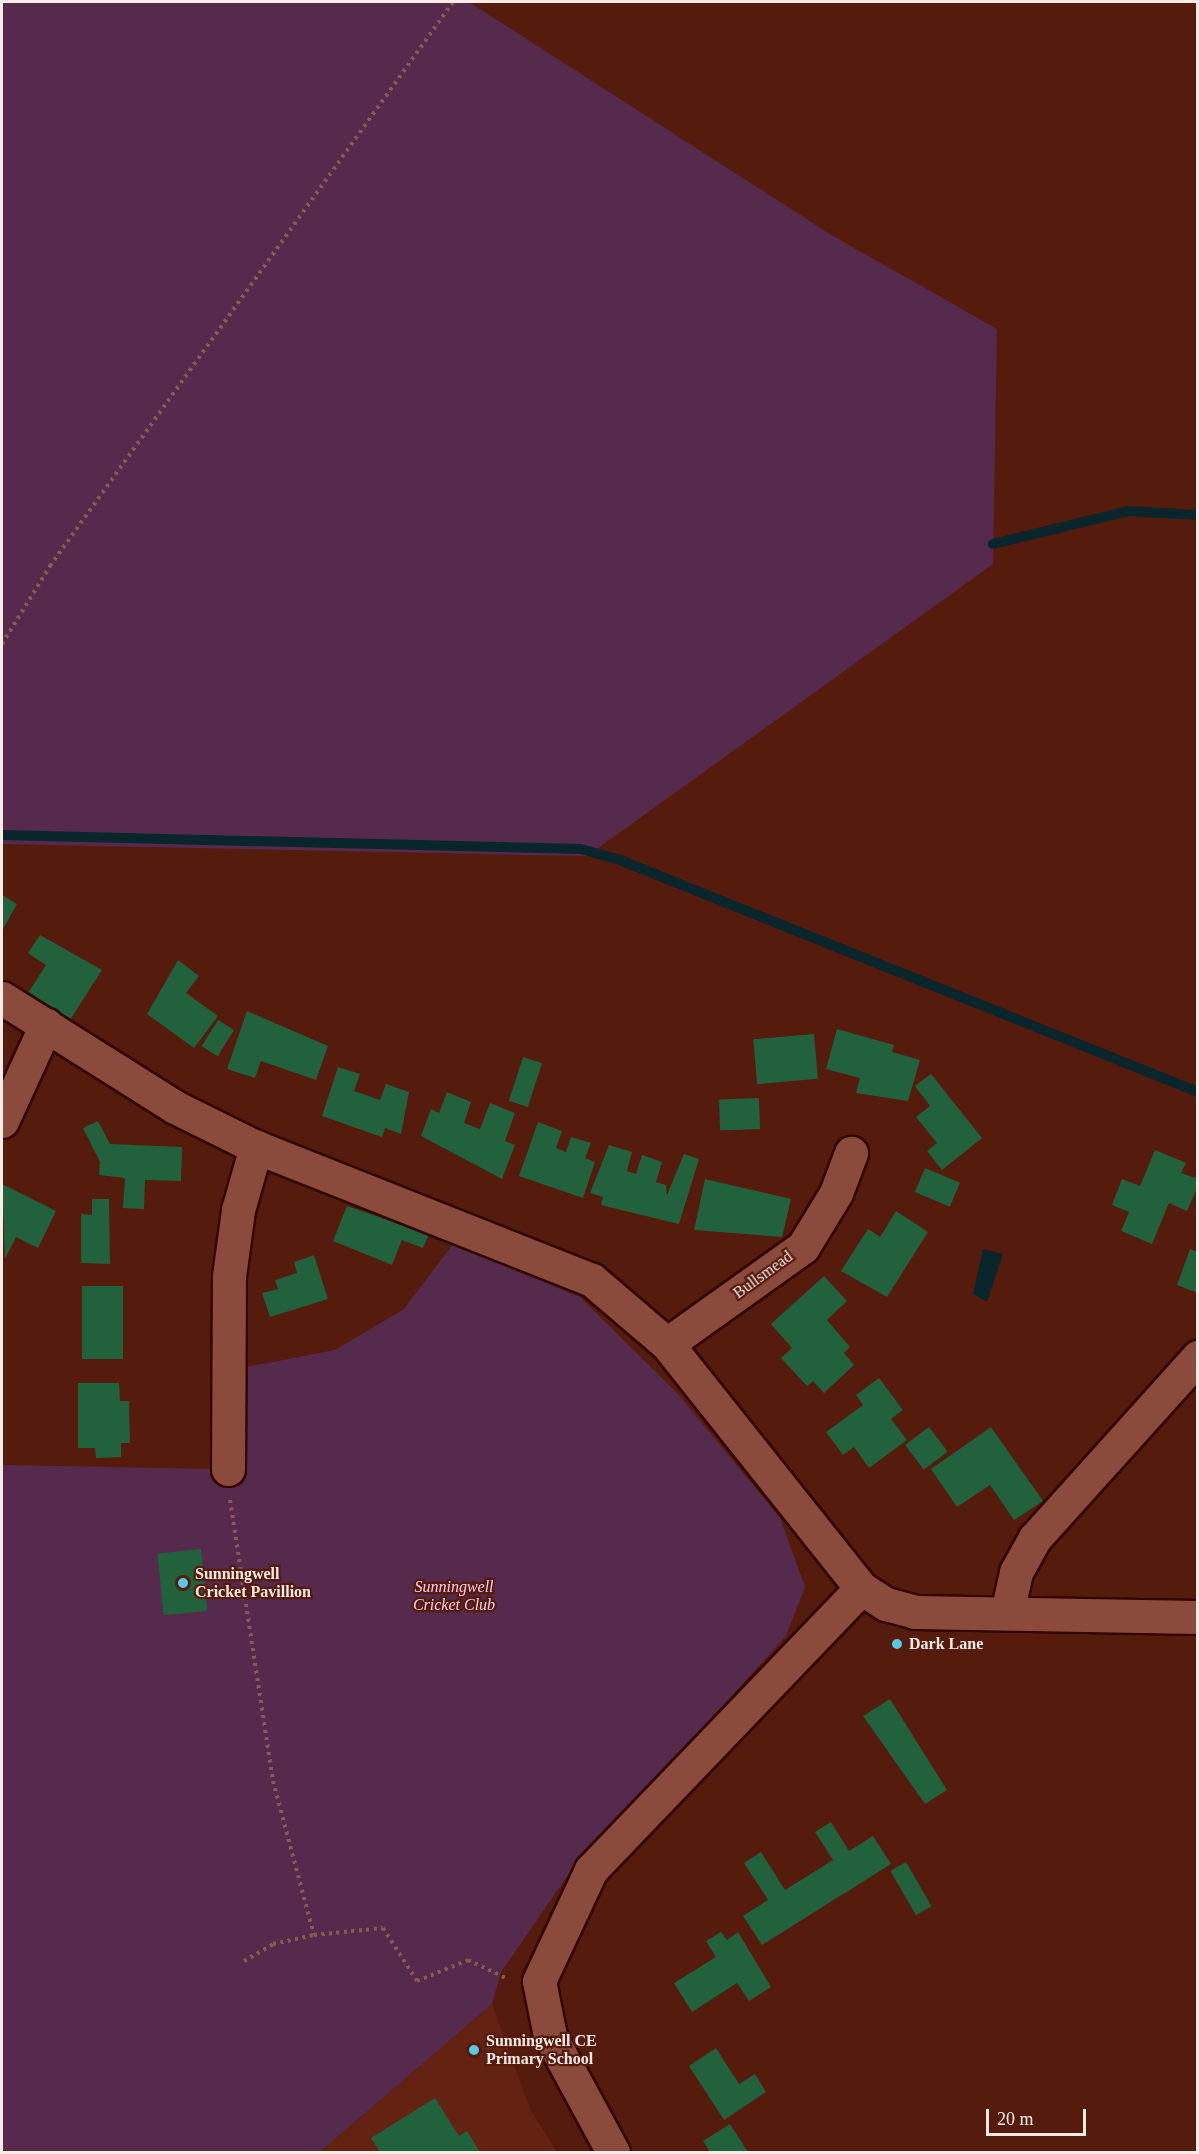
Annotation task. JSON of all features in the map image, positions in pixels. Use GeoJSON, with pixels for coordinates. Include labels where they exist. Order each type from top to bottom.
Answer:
{"type":"FeatureCollection","features":[{"type":"Feature","properties":{"kind":"street"},"geometry":{"type":"LineString","coordinates":[[2,998],[176,1107],[256,1147],[592,1280],[667,1344],[861,1588],[886,1604],[915,1612],[1197,1617]]}},
{"type":"Feature","properties":{"kind":"street"},"geometry":{"type":"LineString","coordinates":[[2,1121],[46,1025]]}},
{"type":"Feature","properties":{"kind":"street"},"geometry":{"type":"LineString","coordinates":[[228,1469],[229,1276],[238,1210],[256,1147]]}},
{"type":"Feature","properties":{"kind":"street","name":"Bullsmead"},"geometry":{"type":"LineString","coordinates":[[667,1344],[803,1247],[836,1194],[851,1153]]}},
{"type":"Feature","properties":{"kind":"street"},"geometry":{"type":"LineString","coordinates":[[1007,1613],[1016,1572],[1035,1538],[1197,1356]]}},
{"type":"Feature","properties":{"kind":"street"},"geometry":{"type":"LineString","coordinates":[[613,2152],[550,2036],[539,1981],[591,1870],[861,1588]]}},
{"type":"Feature","properties":{"kind":"path"},"geometry":{"type":"LineString","coordinates":[[2,644],[70,537],[453,2]]}},
{"type":"Feature","properties":{"kind":"path"},"geometry":{"type":"LineString","coordinates":[[228,1469],[231,1524],[273,1781],[314,1935]]}},
{"type":"Feature","properties":{"kind":"path"},"geometry":{"type":"LineString","coordinates":[[244,1960],[273,1944],[314,1935],[382,1928],[417,1981],[468,1960],[507,1979]]}},
{"type":"Feature","properties":{"kind":"shaded area","name":"Sunningwell CE Primary School"},"geometry":{"type":"Polygon","coordinates":[[[492,2004],[530,2109],[557,2152],[320,2152],[492,2004]]]}},
{"type":"Feature","properties":{"kind":"green space"},"geometry":{"type":"Polygon","coordinates":[[[2,2],[469,2],[833,236],[997,329],[993,564],[587,856],[2,844],[2,2]]]}},
{"type":"Feature","properties":{"kind":"green space","name":"Sunningwell Cricket Club"},"geometry":{"type":"Polygon","coordinates":[[[453,1244],[580,1297],[678,1394],[780,1518],[805,1587],[786,1636],[566,1878],[501,1972],[492,2004],[320,2152],[2,2152],[2,1465],[214,1469],[215,1373],[335,1350],[404,1309],[453,1244]]]}},
{"type":"Feature","properties":{"kind":"water"},"geometry":{"type":"Polygon","coordinates":[[[983,1249],[1003,1254],[987,1302],[973,1294],[983,1249]]]}},
{"type":"Feature","properties":{"kind":"building"},"geometry":{"type":"Polygon","coordinates":[[[2,895],[17,904],[2,931],[2,895]]]}},
{"type":"Feature","properties":{"kind":"building"},"geometry":{"type":"Polygon","coordinates":[[[40,935],[102,970],[70,1020],[28,993],[46,965],[28,953],[40,935]]]}},
{"type":"Feature","properties":{"kind":"building"},"geometry":{"type":"Polygon","coordinates":[[[178,960],[199,976],[186,993],[218,1016],[194,1048],[147,1014],[178,960]]]}},
{"type":"Feature","properties":{"kind":"building"},"geometry":{"type":"Polygon","coordinates":[[[247,1011],[328,1046],[316,1080],[261,1061],[255,1078],[227,1069],[247,1011]]]}},
{"type":"Feature","properties":{"kind":"building"},"geometry":{"type":"Polygon","coordinates":[[[218,1020],[234,1030],[218,1056],[202,1046],[218,1020]]]}},
{"type":"Feature","properties":{"kind":"building"},"geometry":{"type":"Polygon","coordinates":[[[837,1029],[894,1045],[892,1052],[920,1060],[908,1101],[856,1093],[860,1078],[826,1069],[837,1029]]]}},
{"type":"Feature","properties":{"kind":"building"},"geometry":{"type":"Polygon","coordinates":[[[814,1034],[818,1079],[757,1084],[753,1039],[814,1034]]]}},
{"type":"Feature","properties":{"kind":"building"},"geometry":{"type":"Polygon","coordinates":[[[523,1057],[542,1063],[528,1107],[509,1101],[523,1057]]]}},
{"type":"Feature","properties":{"kind":"building"},"geometry":{"type":"Polygon","coordinates":[[[338,1067],[360,1074],[354,1091],[380,1100],[386,1084],[409,1092],[401,1134],[385,1128],[382,1137],[322,1116],[338,1067]]]}},
{"type":"Feature","properties":{"kind":"building"},"geometry":{"type":"Polygon","coordinates":[[[931,1074],[982,1138],[942,1170],[927,1151],[937,1143],[916,1117],[930,1106],[915,1086],[931,1074]]]}},
{"type":"Feature","properties":{"kind":"building"},"geometry":{"type":"Polygon","coordinates":[[[447,1092],[471,1102],[464,1123],[480,1129],[490,1103],[515,1113],[505,1141],[515,1145],[502,1179],[421,1136],[431,1109],[439,1113],[447,1092]]]}},
{"type":"Feature","properties":{"kind":"building"},"geometry":{"type":"Polygon","coordinates":[[[759,1098],[760,1129],[720,1130],[719,1099],[759,1098]]]}},
{"type":"Feature","properties":{"kind":"building"},"geometry":{"type":"Polygon","coordinates":[[[98,1121],[110,1144],[182,1147],[181,1181],[145,1180],[144,1209],[123,1208],[125,1178],[99,1175],[100,1162],[83,1128],[98,1121]]]}},
{"type":"Feature","properties":{"kind":"building"},"geometry":{"type":"Polygon","coordinates":[[[538,1122],[562,1131],[556,1148],[566,1152],[571,1137],[591,1143],[585,1158],[595,1162],[583,1198],[519,1176],[538,1122]]]}},
{"type":"Feature","properties":{"kind":"building"},"geometry":{"type":"Polygon","coordinates":[[[609,1145],[632,1152],[627,1171],[636,1174],[642,1155],[662,1162],[656,1182],[666,1185],[667,1195],[684,1154],[699,1159],[679,1224],[601,1205],[603,1197],[590,1193],[609,1145]]]}},
{"type":"Feature","properties":{"kind":"building"},"geometry":{"type":"Polygon","coordinates":[[[1155,1150],[1186,1163],[1181,1173],[1198,1179],[1198,1186],[1187,1211],[1169,1203],[1152,1244],[1121,1231],[1129,1212],[1112,1205],[1122,1179],[1140,1186],[1155,1150]]]}},
{"type":"Feature","properties":{"kind":"building"},"geometry":{"type":"Polygon","coordinates":[[[925,1168],[960,1183],[950,1207],[915,1192],[925,1168]]]}},
{"type":"Feature","properties":{"kind":"building"},"geometry":{"type":"Polygon","coordinates":[[[705,1179],[791,1199],[782,1237],[694,1230],[705,1179]]]}},
{"type":"Feature","properties":{"kind":"building"},"geometry":{"type":"Polygon","coordinates":[[[2,1184],[56,1211],[38,1248],[16,1237],[5,1259],[2,1184]]]}},
{"type":"Feature","properties":{"kind":"building"},"geometry":{"type":"Polygon","coordinates":[[[92,1199],[109,1199],[110,1264],[81,1263],[81,1214],[92,1215],[92,1199]]]}},
{"type":"Feature","properties":{"kind":"building"},"geometry":{"type":"Polygon","coordinates":[[[347,1206],[429,1234],[423,1248],[402,1240],[392,1265],[333,1241],[347,1206]]]}},
{"type":"Feature","properties":{"kind":"building"},"geometry":{"type":"Polygon","coordinates":[[[896,1211],[928,1232],[887,1297],[841,1271],[868,1229],[880,1237],[896,1211]]]}},
{"type":"Feature","properties":{"kind":"building"},"geometry":{"type":"Polygon","coordinates":[[[1190,1249],[1198,1252],[1198,1293],[1177,1285],[1190,1249]]]}},
{"type":"Feature","properties":{"kind":"building"},"geometry":{"type":"Polygon","coordinates":[[[314,1255],[328,1299],[270,1317],[262,1293],[278,1289],[275,1280],[297,1273],[294,1262],[314,1255]]]}},
{"type":"Feature","properties":{"kind":"building"},"geometry":{"type":"Polygon","coordinates":[[[824,1276],[847,1301],[827,1320],[850,1347],[844,1353],[854,1365],[824,1393],[813,1381],[807,1386],[781,1358],[792,1348],[771,1324],[824,1276]]]}},
{"type":"Feature","properties":{"kind":"building"},"geometry":{"type":"Polygon","coordinates":[[[82,1286],[123,1286],[123,1359],[82,1359],[82,1286]]]}},
{"type":"Feature","properties":{"kind":"building"},"geometry":{"type":"Polygon","coordinates":[[[879,1378],[903,1410],[891,1419],[907,1440],[869,1468],[854,1447],[843,1455],[826,1432],[863,1405],[856,1395],[879,1378]]]}},
{"type":"Feature","properties":{"kind":"building"},"geometry":{"type":"Polygon","coordinates":[[[78,1383],[119,1383],[120,1401],[129,1401],[130,1443],[121,1443],[121,1457],[96,1458],[95,1448],[78,1448],[78,1383]]]}},
{"type":"Feature","properties":{"kind":"building"},"geometry":{"type":"Polygon","coordinates":[[[929,1427],[948,1452],[924,1470],[905,1445],[929,1427]]]}},
{"type":"Feature","properties":{"kind":"building"},"geometry":{"type":"Polygon","coordinates":[[[991,1427],[1043,1501],[1014,1520],[990,1485],[957,1507],[931,1469],[991,1427]]]}},
{"type":"Feature","properties":{"kind":"building","name":"Sunningwell Cricket Pavillion"},"geometry":{"type":"Polygon","coordinates":[[[201,1549],[207,1611],[164,1615],[157,1554],[201,1549]]]}},
{"type":"Feature","properties":{"kind":"building"},"geometry":{"type":"Polygon","coordinates":[[[890,1699],[947,1790],[925,1804],[863,1716],[890,1699]]]}},
{"type":"Feature","properties":{"kind":"building"},"geometry":{"type":"Polygon","coordinates":[[[831,1822],[849,1851],[873,1836],[891,1864],[762,1945],[743,1916],[768,1900],[744,1863],[761,1852],[785,1890],[833,1860],[815,1832],[831,1822]]]}},
{"type":"Feature","properties":{"kind":"building"},"geometry":{"type":"Polygon","coordinates":[[[906,1862],[932,1906],[916,1915],[890,1871],[906,1862]]]}},
{"type":"Feature","properties":{"kind":"building"},"geometry":{"type":"Polygon","coordinates":[[[721,1932],[727,1940],[738,1932],[771,1987],[749,2001],[737,1983],[692,2012],[674,1983],[716,1957],[706,1941],[721,1932]]]}},
{"type":"Feature","properties":{"kind":"building"},"geometry":{"type":"Polygon","coordinates":[[[716,2048],[739,2084],[755,2074],[766,2092],[724,2120],[689,2066],[716,2048]]]}},
{"type":"Feature","properties":{"kind":"building"},"geometry":{"type":"Polygon","coordinates":[[[435,2098],[459,2136],[467,2131],[480,2152],[380,2152],[371,2138],[435,2098]]]}},
{"type":"Feature","properties":{"kind":"building"},"geometry":{"type":"Polygon","coordinates":[[[730,2124],[748,2152],[710,2152],[703,2141],[730,2124]]]}},
{"type":"Feature","properties":{"kind":"waterway"},"geometry":{"type":"LineString","coordinates":[[993,544],[1128,511],[1198,515]]}},
{"type":"Feature","properties":{"kind":"waterway"},"geometry":{"type":"LineString","coordinates":[[2,835],[581,849],[620,860],[1198,1092]]}},
{"type":"Feature","properties":{"kind":"place","name":"Sunningwell Cricket Pavillion"},"geometry":{"type":"Point","coordinates":[183,1583]}},
{"type":"Feature","properties":{"kind":"place","name":"Dark Lane"},"geometry":{"type":"Point","coordinates":[897,1644]}},
{"type":"Feature","properties":{"kind":"place","name":"Sunningwell CE Primary School"},"geometry":{"type":"Point","coordinates":[474,2050]}}]}
